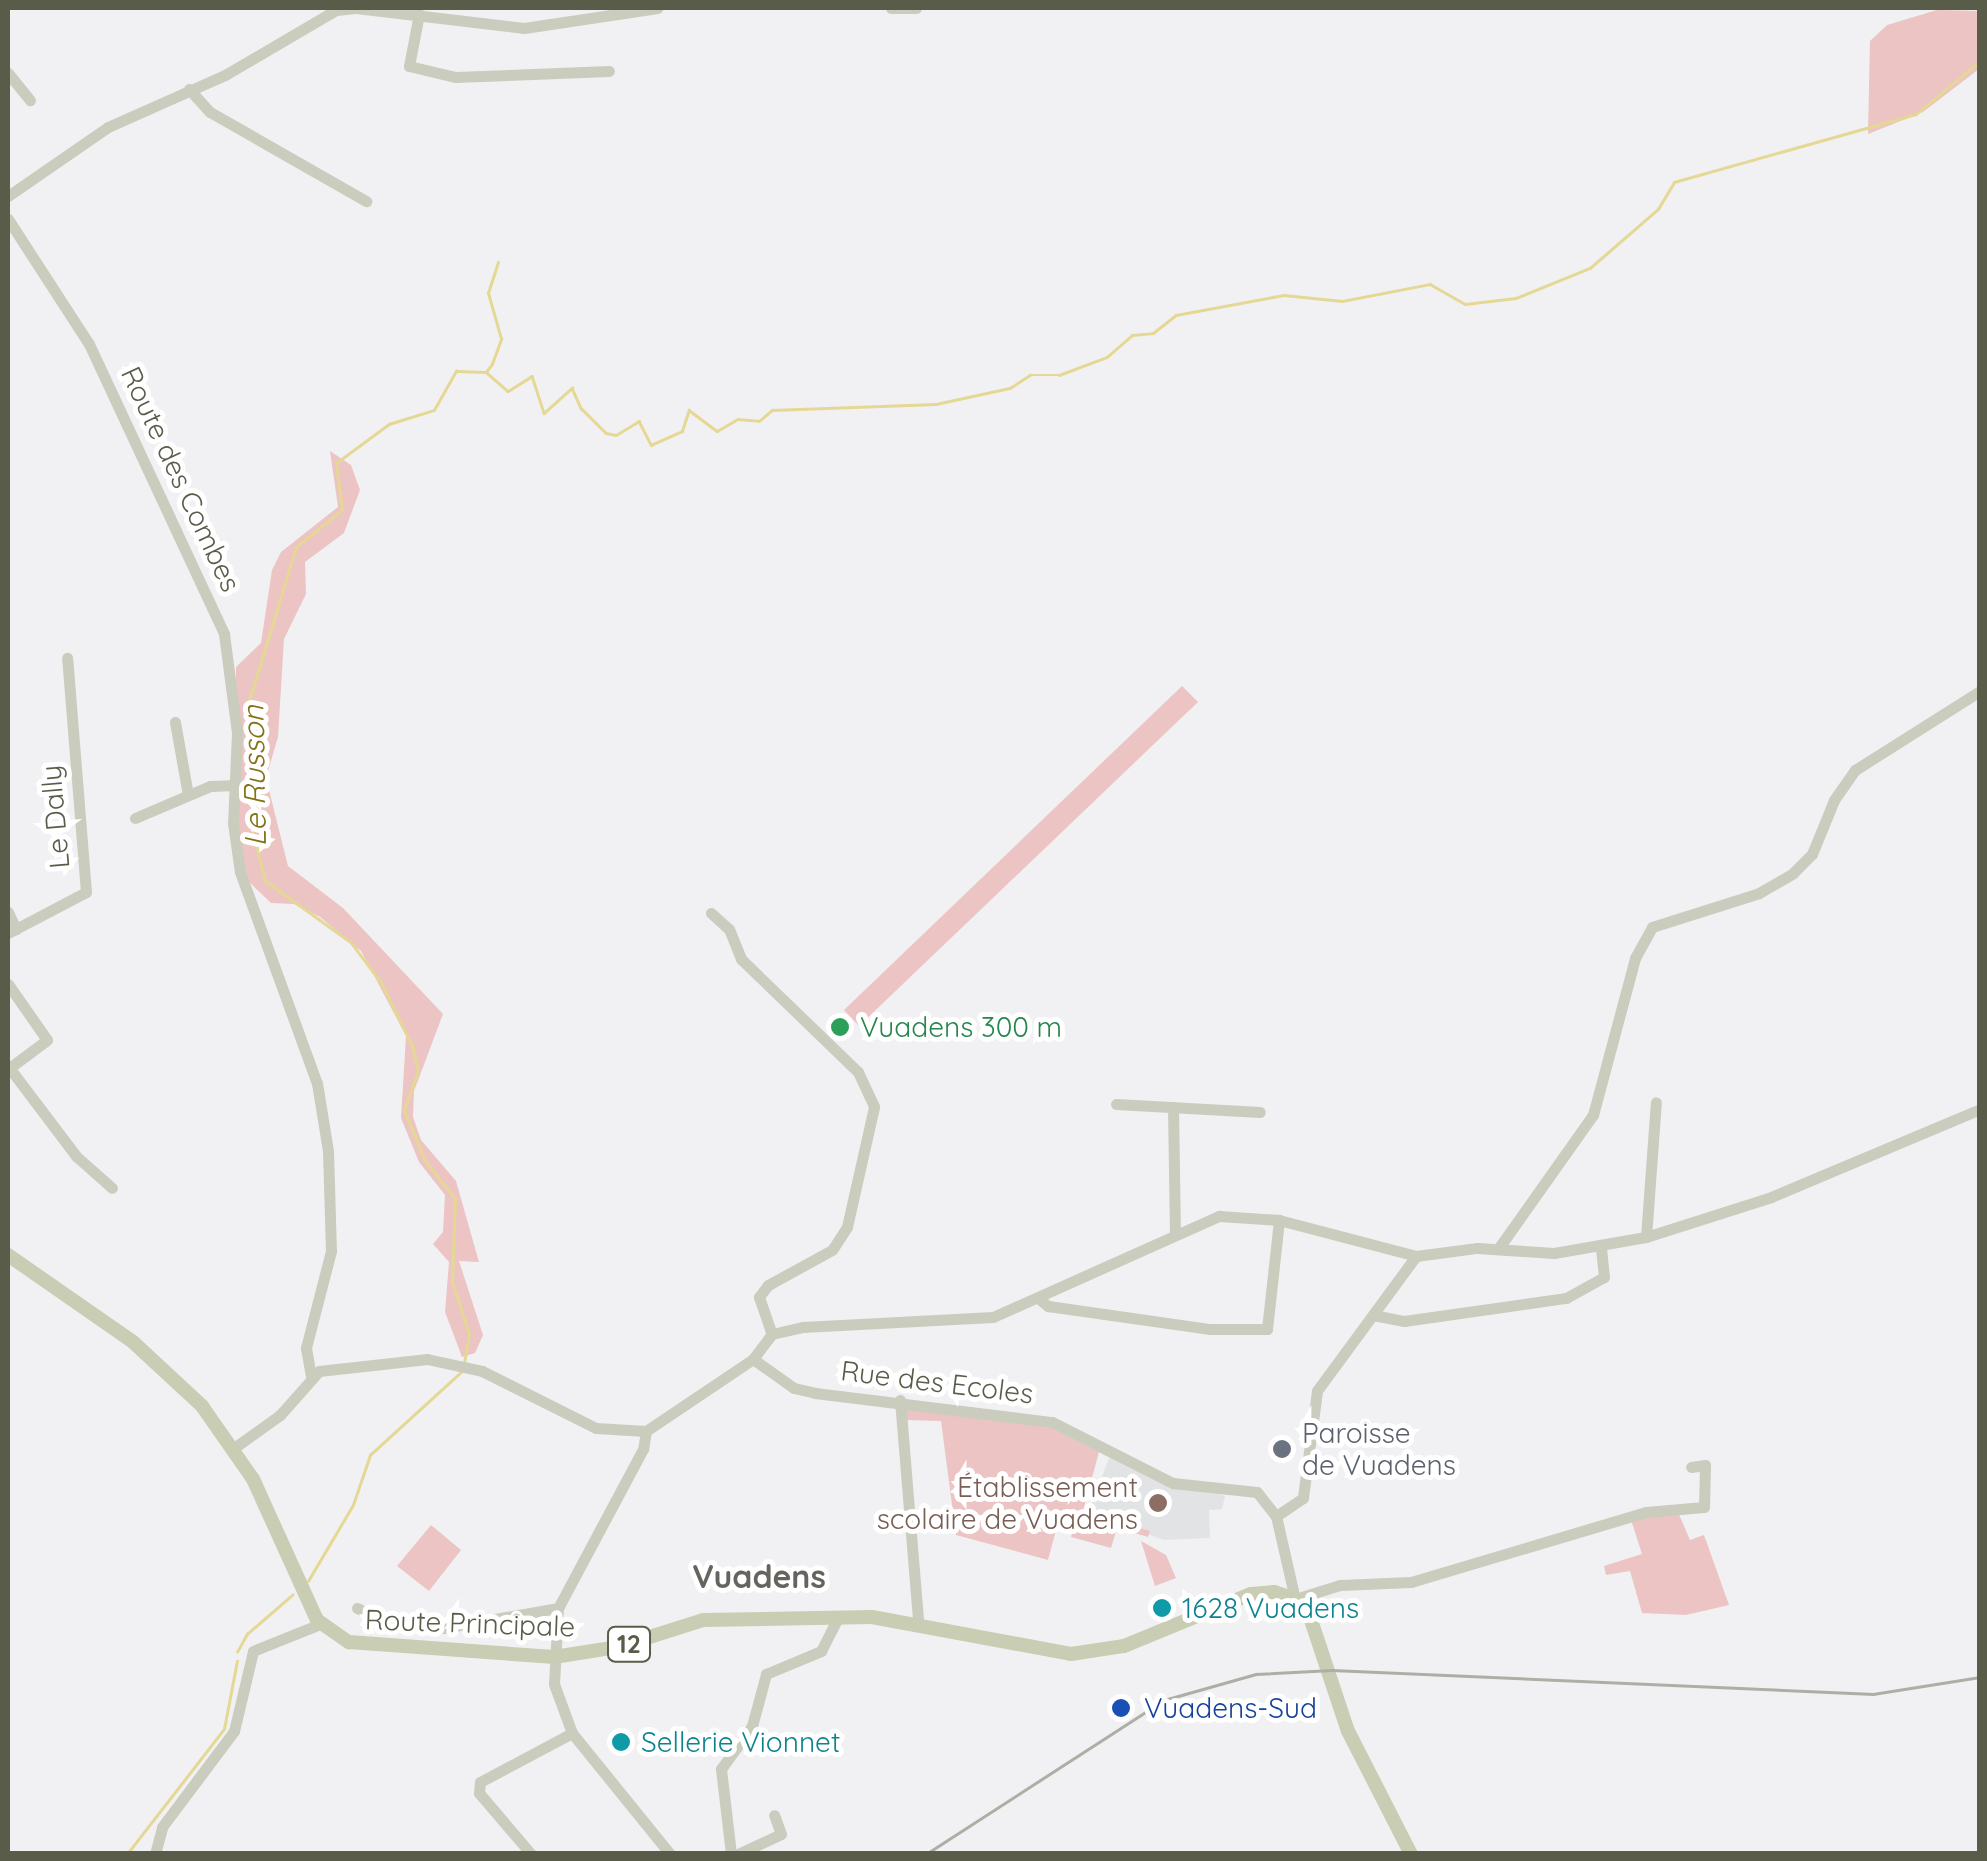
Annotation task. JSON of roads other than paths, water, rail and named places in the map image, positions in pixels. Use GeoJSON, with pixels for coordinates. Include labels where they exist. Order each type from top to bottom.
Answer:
{"type":"FeatureCollection","features":[{"type":"Feature","properties":{"kind":"main road"},"geometry":{"type":"LineString","coordinates":[[8,1255],[173,1375],[234,1448],[320,1624]]}},
{"type":"Feature","properties":{"kind":"main road","name":"Route Principale"},"geometry":{"type":"LineString","coordinates":[[320,1624],[360,1646],[554,1656],[618,1647],[703,1620],[839,1616],[918,1622],[1071,1654],[1144,1640],[1252,1594],[1296,1599]]}},
{"type":"Feature","properties":{"kind":"main road"},"geometry":{"type":"LineString","coordinates":[[1296,1599],[1309,1614],[1368,1777],[1412,1854]]}},
{"type":"Feature","properties":{"kind":"street"},"geometry":{"type":"LineString","coordinates":[[8,196],[108,127],[190,89],[336,10],[420,14],[524,28],[658,8]]}},
{"type":"Feature","properties":{"kind":"street"},"geometry":{"type":"LineString","coordinates":[[891,8],[916,8]]}},
{"type":"Feature","properties":{"kind":"street"},"geometry":{"type":"LineString","coordinates":[[420,14],[409,66],[455,78],[609,71]]}},
{"type":"Feature","properties":{"kind":"street"},"geometry":{"type":"LineString","coordinates":[[8,72],[30,100]]}},
{"type":"Feature","properties":{"kind":"street"},"geometry":{"type":"LineString","coordinates":[[190,89],[210,112],[366,201]]}},
{"type":"Feature","properties":{"kind":"street","name":"Route des Combes"},"geometry":{"type":"LineString","coordinates":[[8,219],[89,344],[220,621],[235,707],[234,843],[244,888],[298,1025],[328,1151],[332,1251],[306,1348],[311,1376]]}},
{"type":"Feature","properties":{"kind":"street","name":"Le Dally"},"geometry":{"type":"LineString","coordinates":[[8,912],[12,931],[76,901],[86,888],[67,658]]}},
{"type":"Feature","properties":{"kind":"street"},"geometry":{"type":"LineString","coordinates":[[1498,1249],[1594,1115],[1635,958],[1652,927],[1759,894],[1792,873],[1812,854],[1834,800],[1855,770],[1980,691]]}},
{"type":"Feature","properties":{"kind":"street"},"geometry":{"type":"LineString","coordinates":[[175,722],[188,795]]}},
{"type":"Feature","properties":{"kind":"street"},"geometry":{"type":"LineString","coordinates":[[136,818],[188,795],[236,785]]}},
{"type":"Feature","properties":{"kind":"street"},"geometry":{"type":"LineString","coordinates":[[710,912],[729,930],[741,959],[858,1072],[874,1107],[848,1227],[832,1250],[768,1285],[760,1297],[772,1334]]}},
{"type":"Feature","properties":{"kind":"street"},"geometry":{"type":"LineString","coordinates":[[8,984],[47,1040],[8,1068],[76,1156],[112,1188]]}},
{"type":"Feature","properties":{"kind":"street"},"geometry":{"type":"LineString","coordinates":[[1646,1237],[1656,1102]]}},
{"type":"Feature","properties":{"kind":"street"},"geometry":{"type":"LineString","coordinates":[[1116,1104],[1260,1112]]}},
{"type":"Feature","properties":{"kind":"street"},"geometry":{"type":"LineString","coordinates":[[1172,1107],[1174,1233]]}},
{"type":"Feature","properties":{"kind":"street"},"geometry":{"type":"LineString","coordinates":[[234,1448],[280,1415],[311,1376],[334,1367],[456,1362],[578,1422],[617,1433],[646,1431],[753,1359],[772,1334],[803,1326],[966,1321],[1038,1298],[1174,1233],[1232,1214],[1279,1220],[1416,1256],[1498,1249],[1554,1252],[1601,1246],[1646,1237],[1760,1202],[1980,1109]]}},
{"type":"Feature","properties":{"kind":"street"},"geometry":{"type":"LineString","coordinates":[[1038,1298],[1048,1306],[1210,1329],[1267,1329],[1279,1220]]}},
{"type":"Feature","properties":{"kind":"street"},"geometry":{"type":"LineString","coordinates":[[1373,1314],[1404,1321],[1566,1298],[1604,1277],[1601,1246]]}},
{"type":"Feature","properties":{"kind":"street"},"geometry":{"type":"LineString","coordinates":[[1416,1256],[1321,1382],[1304,1498],[1276,1516],[1296,1599],[1340,1585],[1412,1582],[1646,1512],[1704,1507],[1705,1465],[1691,1467]]}},
{"type":"Feature","properties":{"kind":"street","name":"Rue des Ecoles"},"geometry":{"type":"LineString","coordinates":[[753,1359],[794,1388],[1052,1422],[1173,1483],[1257,1492],[1276,1516]]}},
{"type":"Feature","properties":{"kind":"street"},"geometry":{"type":"LineString","coordinates":[[900,1400],[918,1622]]}},
{"type":"Feature","properties":{"kind":"street"},"geometry":{"type":"LineString","coordinates":[[646,1431],[643,1449],[558,1608],[554,1656],[557,1700],[572,1733],[670,1854]]}},
{"type":"Feature","properties":{"kind":"street"},"geometry":{"type":"LineString","coordinates":[[357,1608],[394,1625],[443,1628],[558,1608]]}},
{"type":"Feature","properties":{"kind":"street"},"geometry":{"type":"LineString","coordinates":[[774,1815],[781,1834],[735,1854],[722,1769],[752,1726],[766,1674],[821,1651],[839,1616]]}},
{"type":"Feature","properties":{"kind":"street"},"geometry":{"type":"LineString","coordinates":[[155,1854],[162,1828],[234,1731],[253,1652],[320,1624]]}},
{"type":"Feature","properties":{"kind":"street"},"geometry":{"type":"LineString","coordinates":[[531,1854],[480,1793],[480,1782],[572,1733]]}},
{"type":"Feature","properties":{"kind":"waterway"},"geometry":{"type":"LineString","coordinates":[[486,372],[508,391],[532,376],[544,413],[572,388],[581,408],[606,433],[616,435],[639,421],[651,445],[682,431],[689,410],[717,431],[738,419],[759,421],[772,410],[936,404],[1010,388],[1030,375],[1059,375],[1107,357],[1132,335],[1153,333],[1176,315],[1284,295],[1342,301],[1430,284],[1465,304],[1516,298],[1590,268],[1658,209],[1674,182],[1916,114],[1980,61]]}},
{"type":"Feature","properties":{"kind":"waterway","name":"Le Russon"},"geometry":{"type":"LineString","coordinates":[[464,1363],[469,1334],[452,1282],[455,1199],[425,1161],[404,1110],[418,1071],[412,1046],[381,983],[351,943],[265,881],[250,822],[258,773],[249,701],[296,547],[342,510],[336,463],[389,424],[434,410],[456,371],[486,372],[492,364],[501,339],[488,293],[498,263]]}},
{"type":"Feature","properties":{"kind":"waterway","name":"Le Russon"},"geometry":{"type":"LineString","coordinates":[[308,1581],[353,1505],[370,1455],[462,1371]]}},
{"type":"Feature","properties":{"kind":"waterway","name":"Le Russon"},"geometry":{"type":"LineString","coordinates":[[237,1652],[247,1634],[292,1595]]}},
{"type":"Feature","properties":{"kind":"waterway","name":"Le Russon"},"geometry":{"type":"LineString","coordinates":[[127,1854],[224,1729],[237,1661]]}},
{"type":"Feature","properties":{"kind":"railway"},"geometry":{"type":"LineString","coordinates":[[926,1854],[1164,1700],[1256,1674],[1332,1670],[1873,1694],[1980,1677]]}},
{"type":"Feature","properties":{"kind":"place","name":"Vuadens 300 m"},"geometry":{"type":"Point","coordinates":[840,1027]}},
{"type":"Feature","properties":{"kind":"place","name":"Paroisse de Vuadens"},"geometry":{"type":"Point","coordinates":[1282,1449]}},
{"type":"Feature","properties":{"kind":"place","name":"Établissement scolaire de Vuadens"},"geometry":{"type":"Point","coordinates":[1158,1503]}},
{"type":"Feature","properties":{"kind":"place","name":"1628 Vuadens"},"geometry":{"type":"Point","coordinates":[1162,1608]}},
{"type":"Feature","properties":{"kind":"place","name":"Vuadens-Sud"},"geometry":{"type":"Point","coordinates":[1121,1708]}},
{"type":"Feature","properties":{"kind":"place","name":"Sellerie Vionnet"},"geometry":{"type":"Point","coordinates":[621,1742]}},
{"type":"Feature","properties":{"kind":"district","name":"Vuadens"},"geometry":{"type":"Point","coordinates":[759,1576]}}]}
